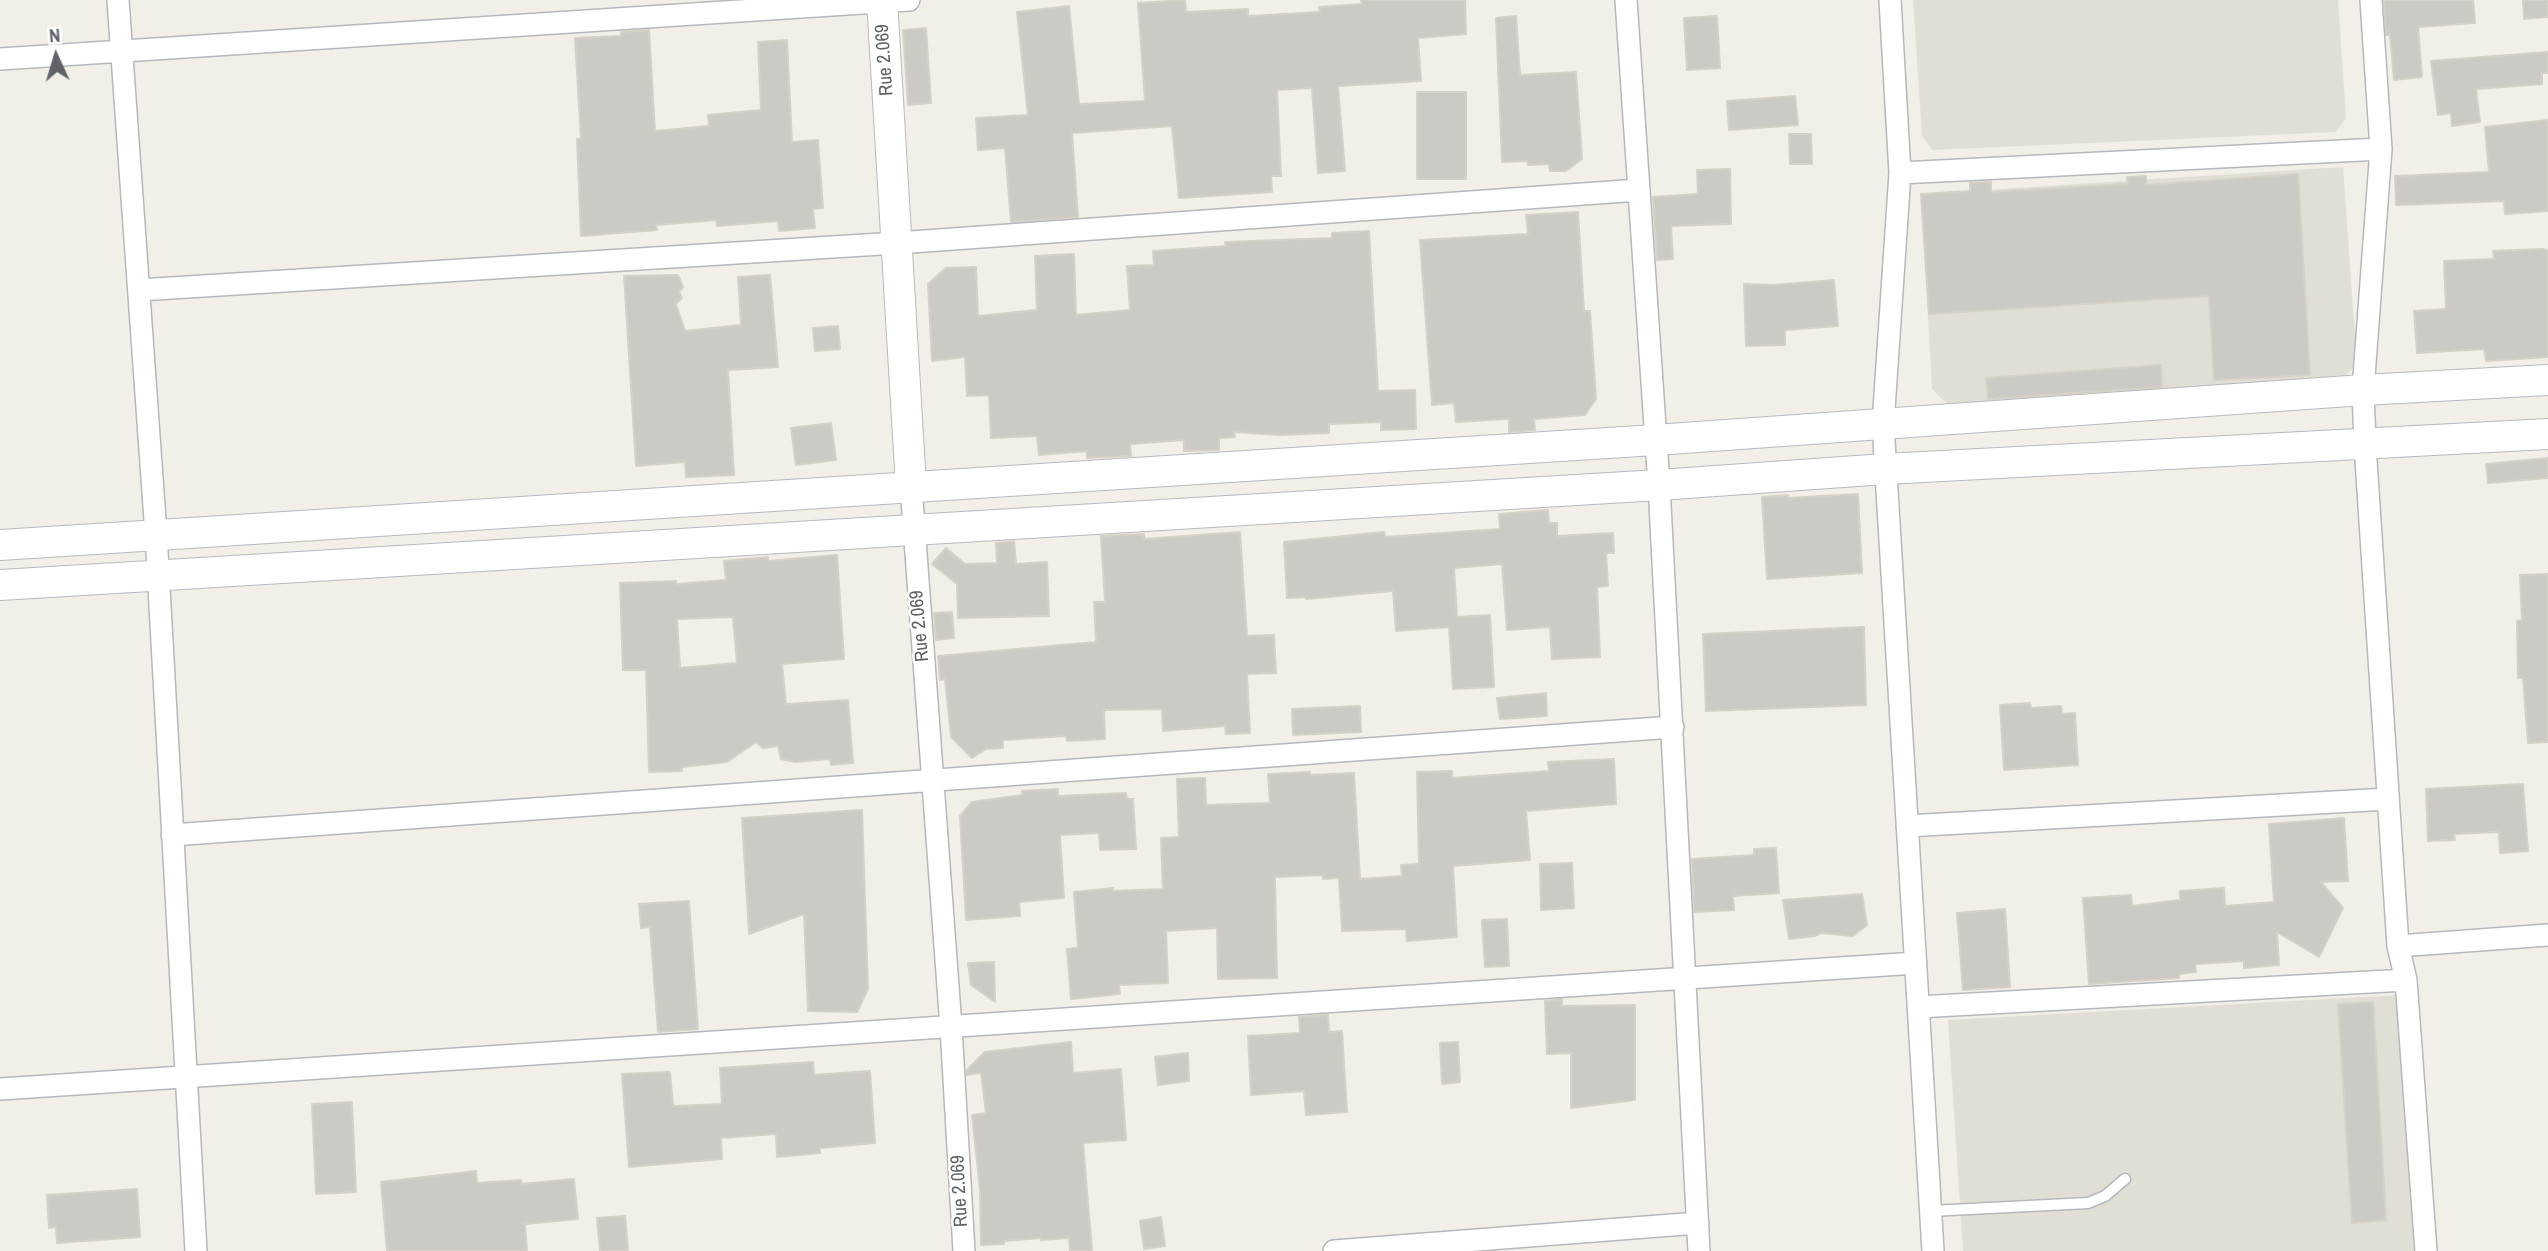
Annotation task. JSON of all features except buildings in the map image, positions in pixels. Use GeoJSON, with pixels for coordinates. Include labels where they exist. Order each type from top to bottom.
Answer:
{"type":"FeatureCollection","features":[{"type":"Feature","properties":{"kind":"street"},"geometry":{"type":"LineString","coordinates":[[118,0],[156,534],[196,1251]]}},
{"type":"Feature","properties":{"kind":"street"},"geometry":{"type":"LineString","coordinates":[[1626,0],[1659,485],[1699,1251]]}},
{"type":"Feature","properties":{"kind":"street"},"geometry":{"type":"LineString","coordinates":[[1889,0],[1900,173],[1883,424],[1933,1251]]}},
{"type":"Feature","properties":{"kind":"street"},"geometry":{"type":"LineString","coordinates":[[2371,0],[2381,149],[2363,390],[2365,445],[2398,946],[2406,980],[2426,1251]]}},
{"type":"Feature","properties":{"kind":"street"},"geometry":{"type":"LineString","coordinates":[[0,59],[891,1]]}},
{"type":"Feature","properties":{"kind":"street","name":"Rue 2.069"},"geometry":{"type":"LineString","coordinates":[[891,1],[897,243],[913,530],[951,1027],[964,1251]]}},
{"type":"Feature","properties":{"kind":"street"},"geometry":{"type":"LineString","coordinates":[[1900,173],[2381,149]]}},
{"type":"Feature","properties":{"kind":"street"},"geometry":{"type":"LineString","coordinates":[[139,290],[897,243],[1639,190]]}},
{"type":"Feature","properties":{"kind":"street"},"geometry":{"type":"LineString","coordinates":[[0,545],[1655,440],[2363,390],[2548,380]]}},
{"type":"Feature","properties":{"kind":"street"},"geometry":{"type":"LineString","coordinates":[[0,585],[1885,470],[2548,433]]}},
{"type":"Feature","properties":{"kind":"street"},"geometry":{"type":"LineString","coordinates":[[172,835],[1673,727]]}},
{"type":"Feature","properties":{"kind":"street"},"geometry":{"type":"LineString","coordinates":[[1907,826],[2388,799]]}},
{"type":"Feature","properties":{"kind":"street"},"geometry":{"type":"LineString","coordinates":[[2398,946],[2548,935]]}},
{"type":"Feature","properties":{"kind":"street"},"geometry":{"type":"LineString","coordinates":[[0,1089],[1916,963]]}},
{"type":"Feature","properties":{"kind":"street"},"geometry":{"type":"LineString","coordinates":[[1919,1007],[2406,980]]}},
{"type":"Feature","properties":{"kind":"street"},"geometry":{"type":"LineString","coordinates":[[1334,1251],[1698,1223]]}},
{"type":"Feature","properties":{"kind":"lane"},"geometry":{"type":"LineString","coordinates":[[1931,1211],[2088,1203],[2105,1196],[2125,1180]]}},
{"type":"Feature","properties":{"kind":"shaded area"},"geometry":{"type":"Polygon","coordinates":[[[1913,0],[2338,0],[2346,118],[2336,132],[1932,150],[1922,136],[1913,0]]]}},
{"type":"Feature","properties":{"kind":"shaded area"},"geometry":{"type":"Polygon","coordinates":[[[2343,167],[2357,365],[2338,382],[1949,406],[1932,389],[1921,194],[2343,167]]]}},
{"type":"Feature","properties":{"kind":"shaded area"},"geometry":{"type":"Polygon","coordinates":[[[2401,995],[2420,1251],[1963,1251],[1948,1020],[2401,995]]]}}]}
